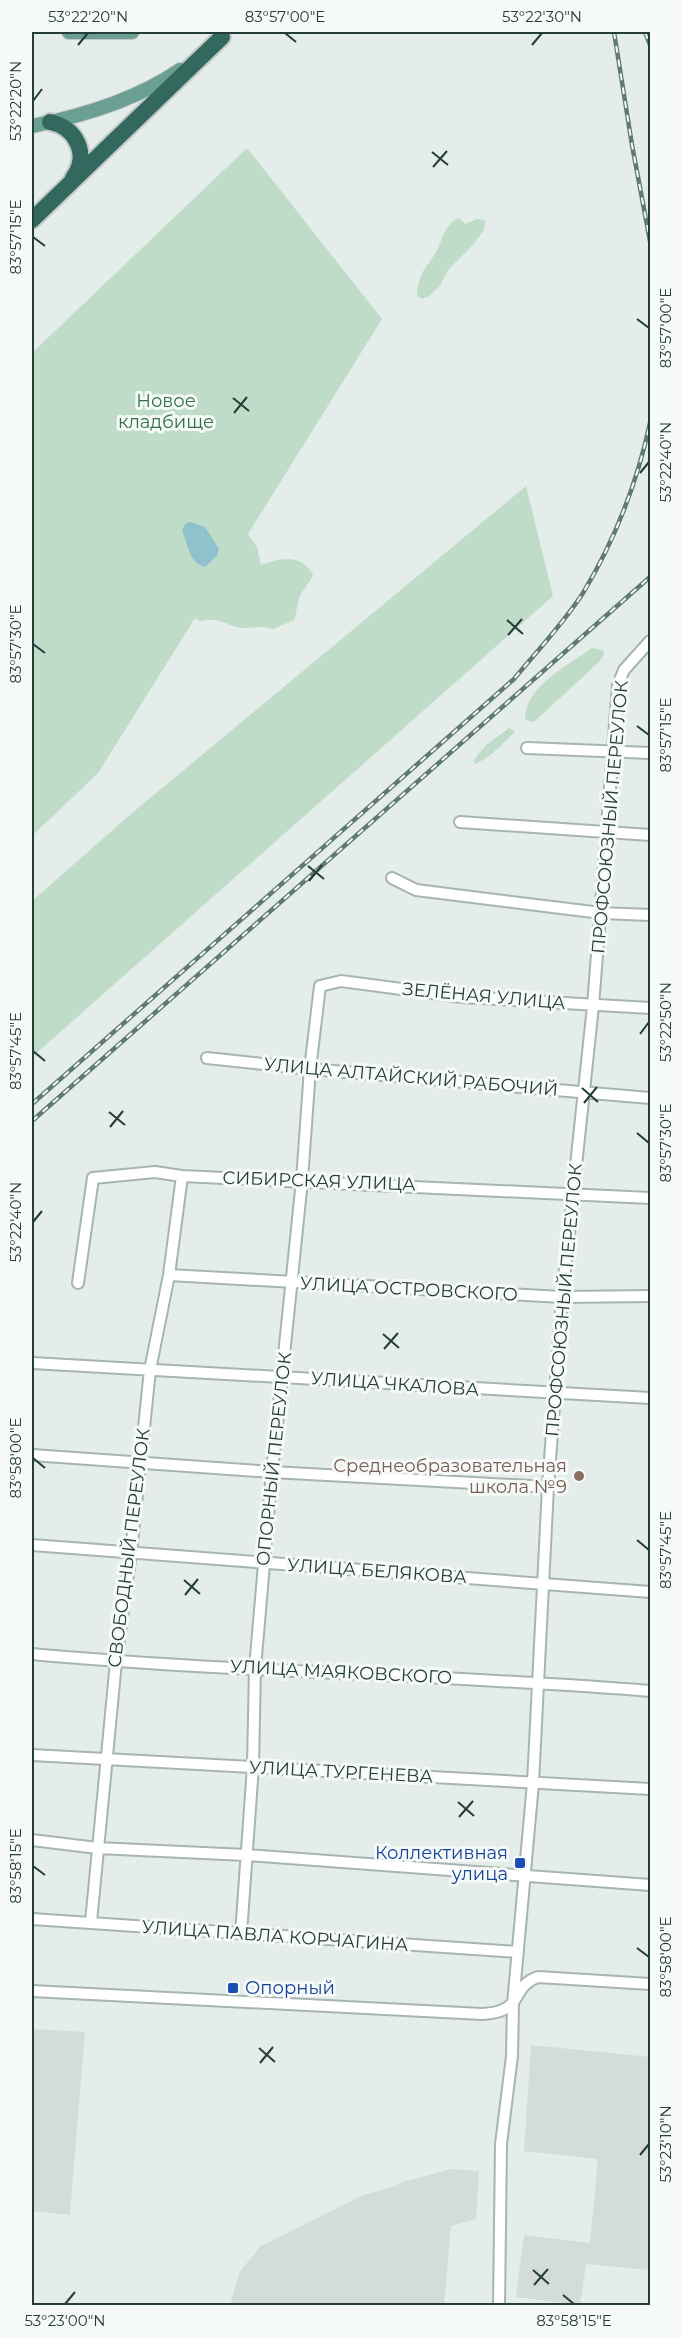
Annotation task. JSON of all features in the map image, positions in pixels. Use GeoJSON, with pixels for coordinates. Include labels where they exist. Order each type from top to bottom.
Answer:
{"type":"FeatureCollection","features":[{"type":"Feature","properties":{"kind":"highway"},"geometry":{"type":"LineString","coordinates":[[32,220],[225,34]]}},
{"type":"Feature","properties":{"kind":"highway"},"geometry":{"type":"LineString","coordinates":[[50,122],[61,124],[77,139],[81,153],[80,165],[68,186]]}},
{"type":"Feature","properties":{"kind":"main road"},"geometry":{"type":"LineString","coordinates":[[69,32],[132,32]]}},
{"type":"Feature","properties":{"kind":"main road"},"geometry":{"type":"LineString","coordinates":[[32,126],[92,111],[152,88],[184,68],[225,34]]}},
{"type":"Feature","properties":{"kind":"street","name":"ПРОФСОЮЗНЫЙ ПЕРЕУЛОК"},"geometry":{"type":"LineString","coordinates":[[499,2306],[501,2144],[512,2056],[513,2004],[533,1783],[548,1487],[562,1297],[593,1006],[618,686],[624,670],[651,641]]}},
{"type":"Feature","properties":{"kind":"street"},"geometry":{"type":"LineString","coordinates":[[527,748],[651,753]]}},
{"type":"Feature","properties":{"kind":"street"},"geometry":{"type":"LineString","coordinates":[[460,822],[651,836]]}},
{"type":"Feature","properties":{"kind":"street"},"geometry":{"type":"LineString","coordinates":[[392,878],[416,890],[601,913],[651,915]]}},
{"type":"Feature","properties":{"kind":"street","name":"ЗЕЛЁНАЯ УЛИЦА"},"geometry":{"type":"LineString","coordinates":[[320,986],[341,981],[462,997],[651,1008]]}},
{"type":"Feature","properties":{"kind":"street","name":"ОПОРНЫЙ ПЕРЕУЛОК"},"geometry":{"type":"LineString","coordinates":[[242,1934],[253,1766],[255,1668],[272,1472],[293,1282],[310,1069],[320,986]]}},
{"type":"Feature","properties":{"kind":"street","name":"УЛИЦА АЛТАЙСКИЙ РАБОЧИЙ"},"geometry":{"type":"LineString","coordinates":[[207,1058],[651,1098]]}},
{"type":"Feature","properties":{"kind":"street","name":"СИБИРСКАЯ УЛИЦА"},"geometry":{"type":"LineString","coordinates":[[78,1283],[93,1178],[155,1172],[182,1176],[651,1198]]}},
{"type":"Feature","properties":{"kind":"street","name":"СВОБОДНЫЙ ПЕРЕУЛОК"},"geometry":{"type":"LineString","coordinates":[[91,1922],[116,1662],[131,1552],[150,1370],[169,1275],[182,1176]]}},
{"type":"Feature","properties":{"kind":"street","name":"УЛИЦА ОСТРОВСКОГО"},"geometry":{"type":"LineString","coordinates":[[169,1275],[562,1297],[651,1296]]}},
{"type":"Feature","properties":{"kind":"street","name":"УЛИЦА ЧКАЛОВА"},"geometry":{"type":"LineString","coordinates":[[32,1362],[651,1398]]}},
{"type":"Feature","properties":{"kind":"street"},"geometry":{"type":"LineString","coordinates":[[32,1455],[272,1472],[548,1487]]}},
{"type":"Feature","properties":{"kind":"street","name":"УЛИЦА БЕЛЯКОВА"},"geometry":{"type":"LineString","coordinates":[[32,1545],[651,1592]]}},
{"type":"Feature","properties":{"kind":"street","name":"УЛИЦА МАЯКОВСКОГО"},"geometry":{"type":"LineString","coordinates":[[32,1654],[116,1662],[538,1681],[651,1691]]}},
{"type":"Feature","properties":{"kind":"street","name":"УЛИЦА ТУРГЕНЕВА"},"geometry":{"type":"LineString","coordinates":[[32,1755],[651,1789]]}},
{"type":"Feature","properties":{"kind":"street"},"geometry":{"type":"LineString","coordinates":[[32,1840],[97,1848],[246,1855],[651,1885]]}},
{"type":"Feature","properties":{"kind":"street","name":"УЛИЦА ПАВЛА КОРЧАГИНА"},"geometry":{"type":"LineString","coordinates":[[32,1918],[519,1952]]}},
{"type":"Feature","properties":{"kind":"street"},"geometry":{"type":"LineString","coordinates":[[32,1991],[482,2014],[503,2012],[513,2004],[528,1981],[538,1977],[651,1984]]}},
{"type":"Feature","properties":{"kind":"shaded area"},"geometry":{"type":"Polygon","coordinates":[[[32,2029],[85,2032],[70,2215],[32,2211],[32,2029]]]}},
{"type":"Feature","properties":{"kind":"shaded area"},"geometry":{"type":"Polygon","coordinates":[[[531,2045],[650,2057],[650,2270],[586,2264],[580,2305],[516,2297],[524,2235],[590,2243],[598,2159],[524,2151],[531,2045]]]}},
{"type":"Feature","properties":{"kind":"shaded area"},"geometry":{"type":"Polygon","coordinates":[[[451,2169],[479,2171],[476,2219],[451,2226],[444,2305],[230,2305],[240,2271],[261,2246],[361,2196],[451,2169]]]}},
{"type":"Feature","properties":{"kind":"green space","name":"Новое кладбище"},"geometry":{"type":"Polygon","coordinates":[[[247,148],[382,319],[248,534],[257,547],[261,565],[283,559],[297,560],[303,563],[313,575],[300,596],[294,620],[273,629],[244,628],[214,620],[200,621],[195,618],[98,773],[32,836],[32,353],[247,148]]]}},
{"type":"Feature","properties":{"kind":"green space"},"geometry":{"type":"Polygon","coordinates":[[[459,218],[465,224],[477,219],[485,220],[484,230],[448,270],[439,287],[422,299],[417,296],[422,274],[448,227],[459,218]]]}},
{"type":"Feature","properties":{"kind":"green space"},"geometry":{"type":"Polygon","coordinates":[[[526,486],[553,596],[32,1057],[32,901],[132,813],[526,486]]]}},
{"type":"Feature","properties":{"kind":"green space"},"geometry":{"type":"Polygon","coordinates":[[[592,648],[603,650],[604,654],[599,662],[535,721],[525,719],[532,696],[540,687],[561,669],[592,648]]]}},
{"type":"Feature","properties":{"kind":"green space"},"geometry":{"type":"Polygon","coordinates":[[[509,728],[515,731],[507,740],[475,764],[473,761],[485,746],[509,728]]]}},
{"type":"Feature","properties":{"kind":"water"},"geometry":{"type":"Polygon","coordinates":[[[191,522],[205,527],[219,549],[217,556],[205,567],[192,557],[182,530],[186,523],[191,522]]]}},
{"type":"Feature","properties":{"kind":"railway"},"geometry":{"type":"LineString","coordinates":[[614,32],[650,241]]}},
{"type":"Feature","properties":{"kind":"railway"},"geometry":{"type":"LineString","coordinates":[[645,32],[650,45]]}},
{"type":"Feature","properties":{"kind":"railway"},"geometry":{"type":"LineString","coordinates":[[32,1104],[514,679],[567,616],[595,573],[624,511],[639,467],[650,423]]}},
{"type":"Feature","properties":{"kind":"railway"},"geometry":{"type":"LineString","coordinates":[[32,1121],[650,577]]}},
{"type":"Feature","properties":{"kind":"place","name":"Среднеобразовательная школа №9"},"geometry":{"type":"Point","coordinates":[579,1476]}},
{"type":"Feature","properties":{"kind":"place","name":"Коллективная улица"},"geometry":{"type":"Point","coordinates":[520,1863]}},
{"type":"Feature","properties":{"kind":"place","name":"Опорный"},"geometry":{"type":"Point","coordinates":[233,1988]}}]}
